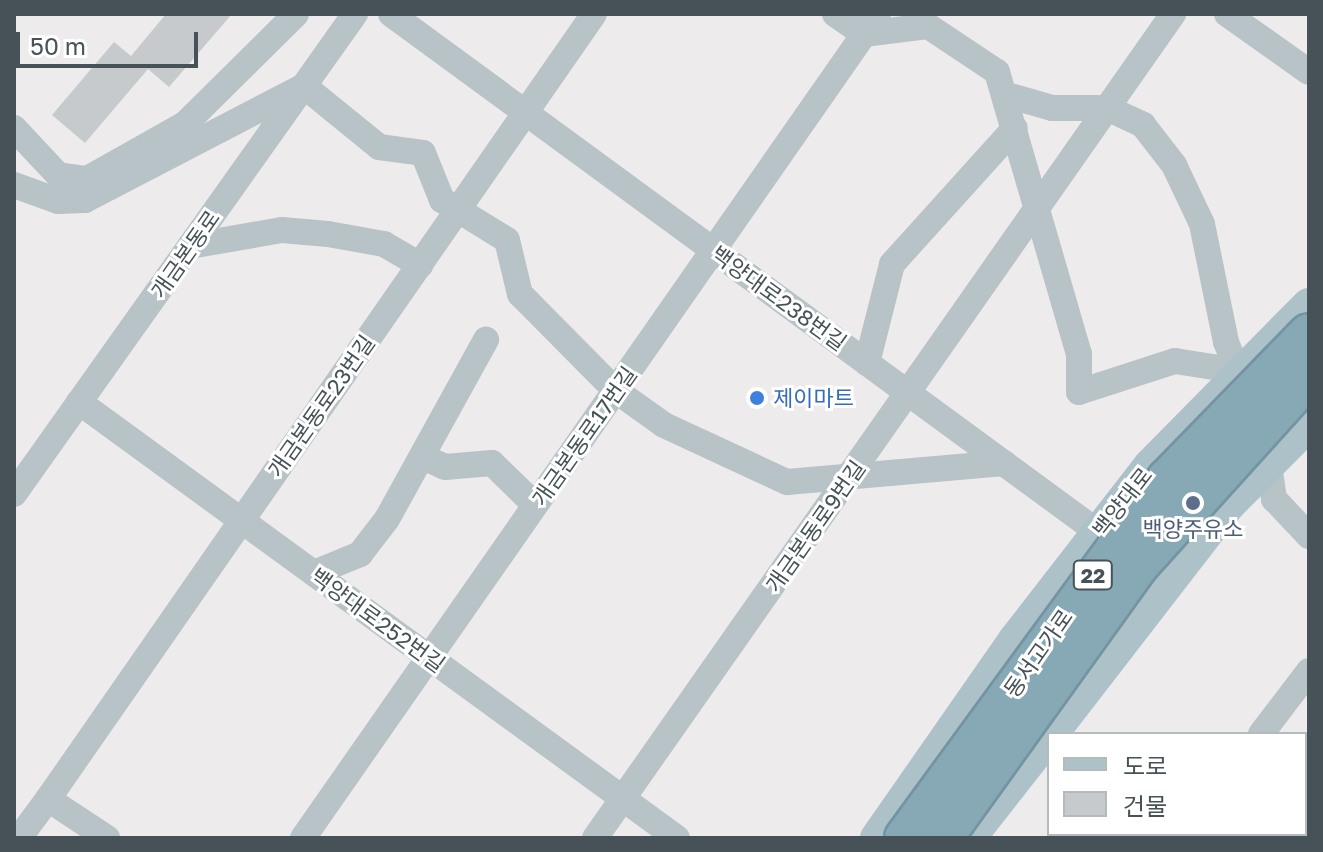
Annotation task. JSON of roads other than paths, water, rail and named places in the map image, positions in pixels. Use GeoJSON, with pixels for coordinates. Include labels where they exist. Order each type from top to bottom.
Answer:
{"type":"FeatureCollection","features":[{"type":"Feature","properties":{"kind":"highway","name":"동서고가로"},"geometry":{"type":"LineString","coordinates":[[905,838],[1168,479],[1309,334]]}},
{"type":"Feature","properties":{"kind":"highway","name":"동서고가로"},"geometry":{"type":"LineString","coordinates":[[942,838],[1139,564],[1309,376]]}},
{"type":"Feature","properties":{"kind":"main road","name":"백양대로"},"geometry":{"type":"LineString","coordinates":[[877,838],[1015,640],[1099,532],[1238,371],[1309,305]]}},
{"type":"Feature","properties":{"kind":"main road"},"geometry":{"type":"LineString","coordinates":[[1052,732],[1167,582],[1271,461],[1309,424]]}},
{"type":"Feature","properties":{"kind":"main road"},"geometry":{"type":"LineString","coordinates":[[1015,640],[1063,593],[1091,591],[1101,599],[1111,623],[1088,664],[1080,697]]}},
{"type":"Feature","properties":{"kind":"main road"},"geometry":{"type":"LineString","coordinates":[[969,838],[1047,739]]}},
{"type":"Feature","properties":{"kind":"street"},"geometry":{"type":"LineString","coordinates":[[14,128],[58,175],[87,179],[185,124],[296,14]]}},
{"type":"Feature","properties":{"kind":"street","name":"개금본동로"},"geometry":{"type":"LineString","coordinates":[[14,494],[355,14]]}},
{"type":"Feature","properties":{"kind":"street","name":"백양대로238번길"},"geometry":{"type":"LineString","coordinates":[[391,14],[1167,582]]}},
{"type":"Feature","properties":{"kind":"street","name":"개금본동로23번길"},"geometry":{"type":"LineString","coordinates":[[20,828],[48,799],[594,14]]}},
{"type":"Feature","properties":{"kind":"street"},"geometry":{"type":"LineString","coordinates":[[835,14],[871,24],[928,26],[997,72],[1007,95],[1034,213],[1079,354],[1079,392],[1175,361],[1238,371]]}},
{"type":"Feature","properties":{"kind":"street","name":"개금본동로9번길"},"geometry":{"type":"LineString","coordinates":[[595,838],[1173,14]]}},
{"type":"Feature","properties":{"kind":"street"},"geometry":{"type":"LineString","coordinates":[[1227,14],[1309,72]]}},
{"type":"Feature","properties":{"kind":"street","name":"개금본동로17번길"},"geometry":{"type":"LineString","coordinates":[[303,838],[871,24]]}},
{"type":"Feature","properties":{"kind":"street"},"geometry":{"type":"LineString","coordinates":[[14,185],[58,201],[85,200],[304,86],[379,147],[423,153],[442,200],[460,207],[507,240],[520,294],[615,390],[664,425],[787,482],[1004,463]]}},
{"type":"Feature","properties":{"kind":"street"},"geometry":{"type":"LineString","coordinates":[[1007,95],[1052,108],[1107,108],[1143,125],[1174,165],[1202,224],[1238,371],[1271,461],[1274,499],[1309,536]]}},
{"type":"Feature","properties":{"kind":"street"},"geometry":{"type":"LineString","coordinates":[[867,363],[892,264],[1015,128]]}},
{"type":"Feature","properties":{"kind":"street"},"geometry":{"type":"LineString","coordinates":[[190,246],[282,230],[384,244],[420,265]]}},
{"type":"Feature","properties":{"kind":"street"},"geometry":{"type":"LineString","coordinates":[[314,573],[360,554],[407,474],[425,458],[486,340]]}},
{"type":"Feature","properties":{"kind":"street","name":"백양대로252번길"},"geometry":{"type":"LineString","coordinates":[[79,402],[677,838]]}},
{"type":"Feature","properties":{"kind":"street"},"geometry":{"type":"LineString","coordinates":[[425,458],[445,467],[492,463],[535,505]]}},
{"type":"Feature","properties":{"kind":"street"},"geometry":{"type":"LineString","coordinates":[[1263,732],[1309,671]]}},
{"type":"Feature","properties":{"kind":"street"},"geometry":{"type":"LineString","coordinates":[[48,799],[107,838]]}},
{"type":"Feature","properties":{"kind":"place","name":"제이마트"},"geometry":{"type":"Point","coordinates":[757,398]}},
{"type":"Feature","properties":{"kind":"place","name":"백양주유소"},"geometry":{"type":"Point","coordinates":[1193,503]}}]}
